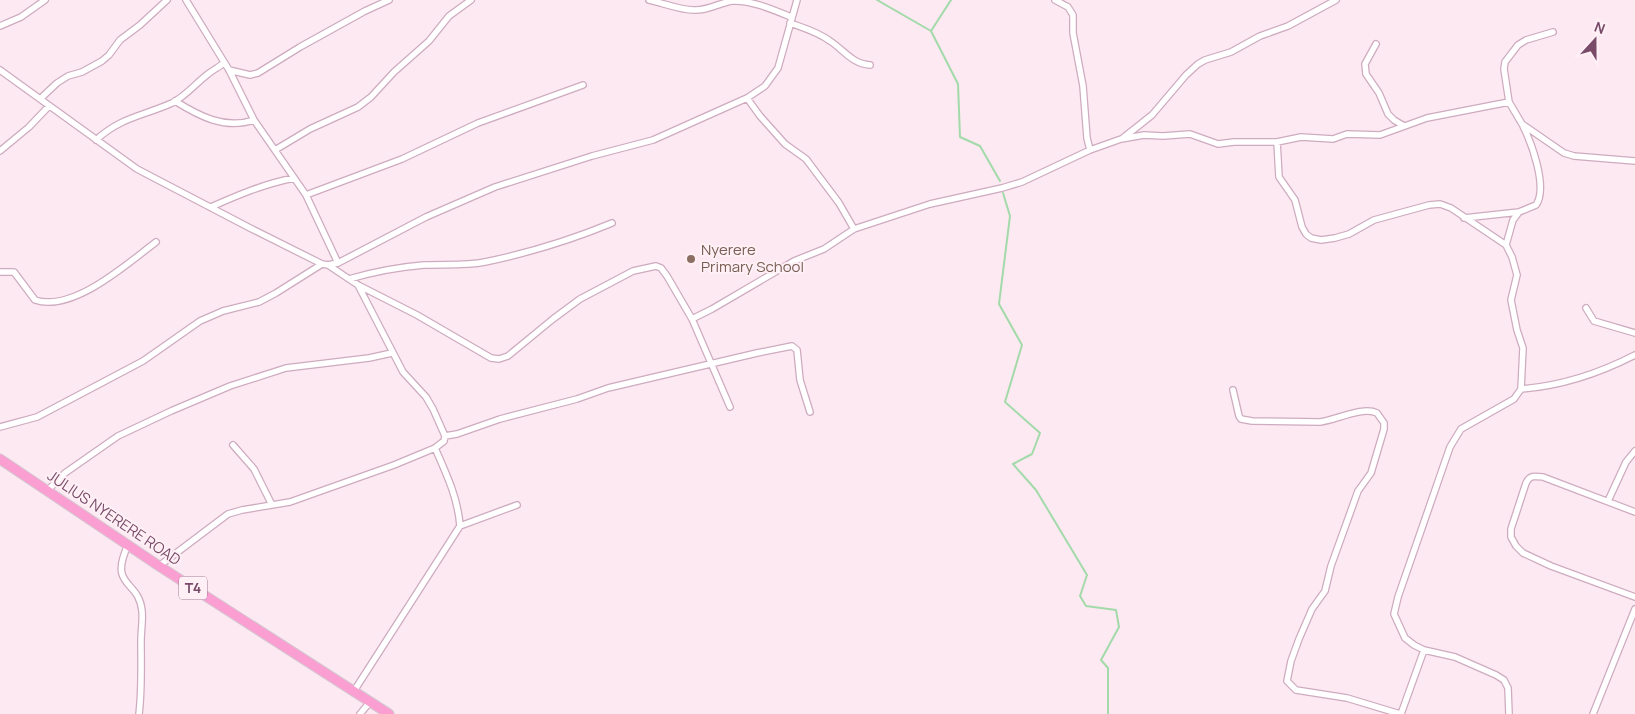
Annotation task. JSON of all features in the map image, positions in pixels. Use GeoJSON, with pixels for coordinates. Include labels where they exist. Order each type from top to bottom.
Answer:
{"type":"FeatureCollection","features":[{"type":"Feature","properties":{"kind":"highway","name":"JULIUS NYERERE ROAD"},"geometry":{"type":"LineString","coordinates":[[0,459],[159,566],[389,714]]}},
{"type":"Feature","properties":{"kind":"street"},"geometry":{"type":"LineString","coordinates":[[0,26],[21,17],[45,0]]}},
{"type":"Feature","properties":{"kind":"street"},"geometry":{"type":"LineString","coordinates":[[40,99],[57,83],[68,76],[82,72],[102,61],[120,40],[140,25],[167,0]]}},
{"type":"Feature","properties":{"kind":"street"},"geometry":{"type":"LineString","coordinates":[[186,0],[229,70],[254,120],[316,212],[338,263]]}},
{"type":"Feature","properties":{"kind":"street"},"geometry":{"type":"LineString","coordinates":[[229,70],[250,75],[258,73],[300,47],[389,0]]}},
{"type":"Feature","properties":{"kind":"street"},"geometry":{"type":"LineString","coordinates":[[649,0],[693,11],[704,10],[732,0],[742,0],[757,4],[831,41],[860,64],[870,65]]}},
{"type":"Feature","properties":{"kind":"street"},"geometry":{"type":"LineString","coordinates":[[0,70],[138,168],[211,208],[322,264],[328,265],[338,263],[426,218],[495,187],[592,156],[653,140],[747,98],[765,86],[778,68],[797,0]]}},
{"type":"Feature","properties":{"kind":"street"},"geometry":{"type":"LineString","coordinates":[[1055,0],[1068,7],[1074,15],[1073,33],[1083,86],[1087,138],[1090,150]]}},
{"type":"Feature","properties":{"kind":"street"},"geometry":{"type":"LineString","coordinates":[[1121,139],[1152,115],[1186,75],[1198,64],[1231,52],[1260,36],[1288,26],[1336,0]]}},
{"type":"Feature","properties":{"kind":"street"},"geometry":{"type":"LineString","coordinates":[[275,150],[310,129],[358,107],[371,97],[394,72],[429,41],[449,16],[468,1]]}},
{"type":"Feature","properties":{"kind":"street"},"geometry":{"type":"LineString","coordinates":[[1464,218],[1519,212],[1536,206],[1540,195],[1535,153],[1522,124],[1509,102],[1504,69],[1505,62],[1518,46],[1526,40],[1553,32]]}},
{"type":"Feature","properties":{"kind":"street"},"geometry":{"type":"LineString","coordinates":[[1376,44],[1365,64],[1366,74],[1379,92],[1388,114],[1404,126]]}},
{"type":"Feature","properties":{"kind":"street"},"geometry":{"type":"LineString","coordinates":[[96,140],[108,129],[120,122],[175,101],[191,90],[208,73],[224,63]]}},
{"type":"Feature","properties":{"kind":"street"},"geometry":{"type":"LineString","coordinates":[[306,195],[409,156],[478,124],[583,85]]}},
{"type":"Feature","properties":{"kind":"street"},"geometry":{"type":"LineString","coordinates":[[747,98],[785,144],[806,159],[839,203],[854,229]]}},
{"type":"Feature","properties":{"kind":"street"},"geometry":{"type":"LineString","coordinates":[[175,101],[197,115],[216,121],[232,124],[254,120]]}},
{"type":"Feature","properties":{"kind":"street"},"geometry":{"type":"LineString","coordinates":[[692,319],[794,260],[824,249],[854,229],[930,204],[1022,182],[1090,150],[1121,139],[1144,135],[1190,134],[1218,144],[1278,142],[1300,136],[1334,139],[1347,134],[1380,134],[1427,118],[1509,102]]}},
{"type":"Feature","properties":{"kind":"street"},"geometry":{"type":"LineString","coordinates":[[0,151],[29,127],[49,106]]}},
{"type":"Feature","properties":{"kind":"street"},"geometry":{"type":"LineString","coordinates":[[1522,124],[1564,153],[1574,156],[1635,161]]}},
{"type":"Feature","properties":{"kind":"street"},"geometry":{"type":"LineString","coordinates":[[1278,142],[1279,177],[1295,200],[1302,227],[1306,234],[1312,238],[1321,240],[1335,238],[1349,234],[1374,220],[1428,205],[1440,204],[1446,206],[1506,246],[1512,257],[1517,275],[1511,300],[1523,348],[1521,389],[1514,399],[1461,429],[1450,446],[1401,588],[1394,614],[1405,638],[1414,645],[1424,650],[1455,657],[1504,680],[1509,694],[1509,714]]}},
{"type":"Feature","properties":{"kind":"street"},"geometry":{"type":"LineString","coordinates":[[211,208],[272,182],[294,178]]}},
{"type":"Feature","properties":{"kind":"street"},"geometry":{"type":"LineString","coordinates":[[1506,246],[1514,220],[1519,212]]}},
{"type":"Feature","properties":{"kind":"street"},"geometry":{"type":"LineString","coordinates":[[349,278],[373,272],[422,265],[484,262],[570,240],[612,223]]}},
{"type":"Feature","properties":{"kind":"street"},"geometry":{"type":"LineString","coordinates":[[0,272],[14,272],[35,300],[54,301],[85,292],[100,284],[156,242]]}},
{"type":"Feature","properties":{"kind":"street"},"geometry":{"type":"LineString","coordinates":[[0,428],[38,417],[143,361],[200,321],[223,311],[260,302],[322,264]]}},
{"type":"Feature","properties":{"kind":"street"},"geometry":{"type":"LineString","coordinates":[[328,265],[358,285],[490,358],[499,359],[508,356],[580,299],[633,272],[656,266],[661,268],[667,276],[692,319],[730,406]]}},
{"type":"Feature","properties":{"kind":"street"},"geometry":{"type":"LineString","coordinates":[[159,566],[228,514],[290,502],[394,465],[435,448],[444,441],[445,436],[426,397],[409,380],[392,353],[358,285]]}},
{"type":"Feature","properties":{"kind":"street"},"geometry":{"type":"LineString","coordinates":[[1586,308],[1594,321],[1635,333]]}},
{"type":"Feature","properties":{"kind":"street"},"geometry":{"type":"LineString","coordinates":[[445,436],[457,434],[500,419],[577,399],[608,388],[789,347],[795,347],[797,351],[800,380],[810,412]]}},
{"type":"Feature","properties":{"kind":"street"},"geometry":{"type":"LineString","coordinates":[[47,491],[66,473],[118,436],[230,386],[286,368],[369,358],[392,353]]}},
{"type":"Feature","properties":{"kind":"street"},"geometry":{"type":"LineString","coordinates":[[1521,389],[1537,388],[1577,379],[1635,355]]}},
{"type":"Feature","properties":{"kind":"street"},"geometry":{"type":"LineString","coordinates":[[1233,390],[1241,419],[1320,422],[1366,410],[1377,413],[1384,423],[1384,429],[1371,473],[1358,491],[1331,566],[1326,591],[1312,609],[1299,639],[1291,661],[1287,681],[1296,690],[1347,698],[1400,714],[1424,650]]}},
{"type":"Feature","properties":{"kind":"street"},"geometry":{"type":"LineString","coordinates":[[233,445],[254,469],[272,505]]}},
{"type":"Feature","properties":{"kind":"street"},"geometry":{"type":"LineString","coordinates":[[354,691],[460,526],[460,516],[451,485],[435,448]]}},
{"type":"Feature","properties":{"kind":"street"},"geometry":{"type":"LineString","coordinates":[[1608,501],[1626,462],[1635,450]]}},
{"type":"Feature","properties":{"kind":"street"},"geometry":{"type":"LineString","coordinates":[[1635,512],[1534,475],[1526,483],[1511,529],[1511,537],[1516,546],[1532,558],[1635,597]]}},
{"type":"Feature","properties":{"kind":"street"},"geometry":{"type":"LineString","coordinates":[[460,526],[517,505]]}},
{"type":"Feature","properties":{"kind":"street"},"geometry":{"type":"LineString","coordinates":[[128,545],[121,560],[120,568],[124,578],[136,594],[142,612],[142,680],[139,714]]}},
{"type":"Feature","properties":{"kind":"street"},"geometry":{"type":"LineString","coordinates":[[1593,714],[1635,609]]}},
{"type":"Feature","properties":{"kind":"street"},"geometry":{"type":"LineString","coordinates":[[360,714],[370,702]]}},
{"type":"Feature","properties":{"kind":"waterway"},"geometry":{"type":"LineString","coordinates":[[877,0],[931,31]]}},
{"type":"Feature","properties":{"kind":"waterway"},"geometry":{"type":"LineString","coordinates":[[951,0],[931,31],[958,84],[960,137],[980,146],[1000,181]]}},
{"type":"Feature","properties":{"kind":"waterway"},"geometry":{"type":"LineString","coordinates":[[1003,193],[1010,216],[999,304],[1022,345],[1005,402],[1040,433],[1032,454],[1013,464],[1036,490],[1087,575],[1080,596],[1086,606],[1116,610],[1119,627],[1101,660],[1108,668],[1108,714]]}},
{"type":"Feature","properties":{"kind":"place","name":"Nyerere Primary School"},"geometry":{"type":"Point","coordinates":[691,259]}}]}
